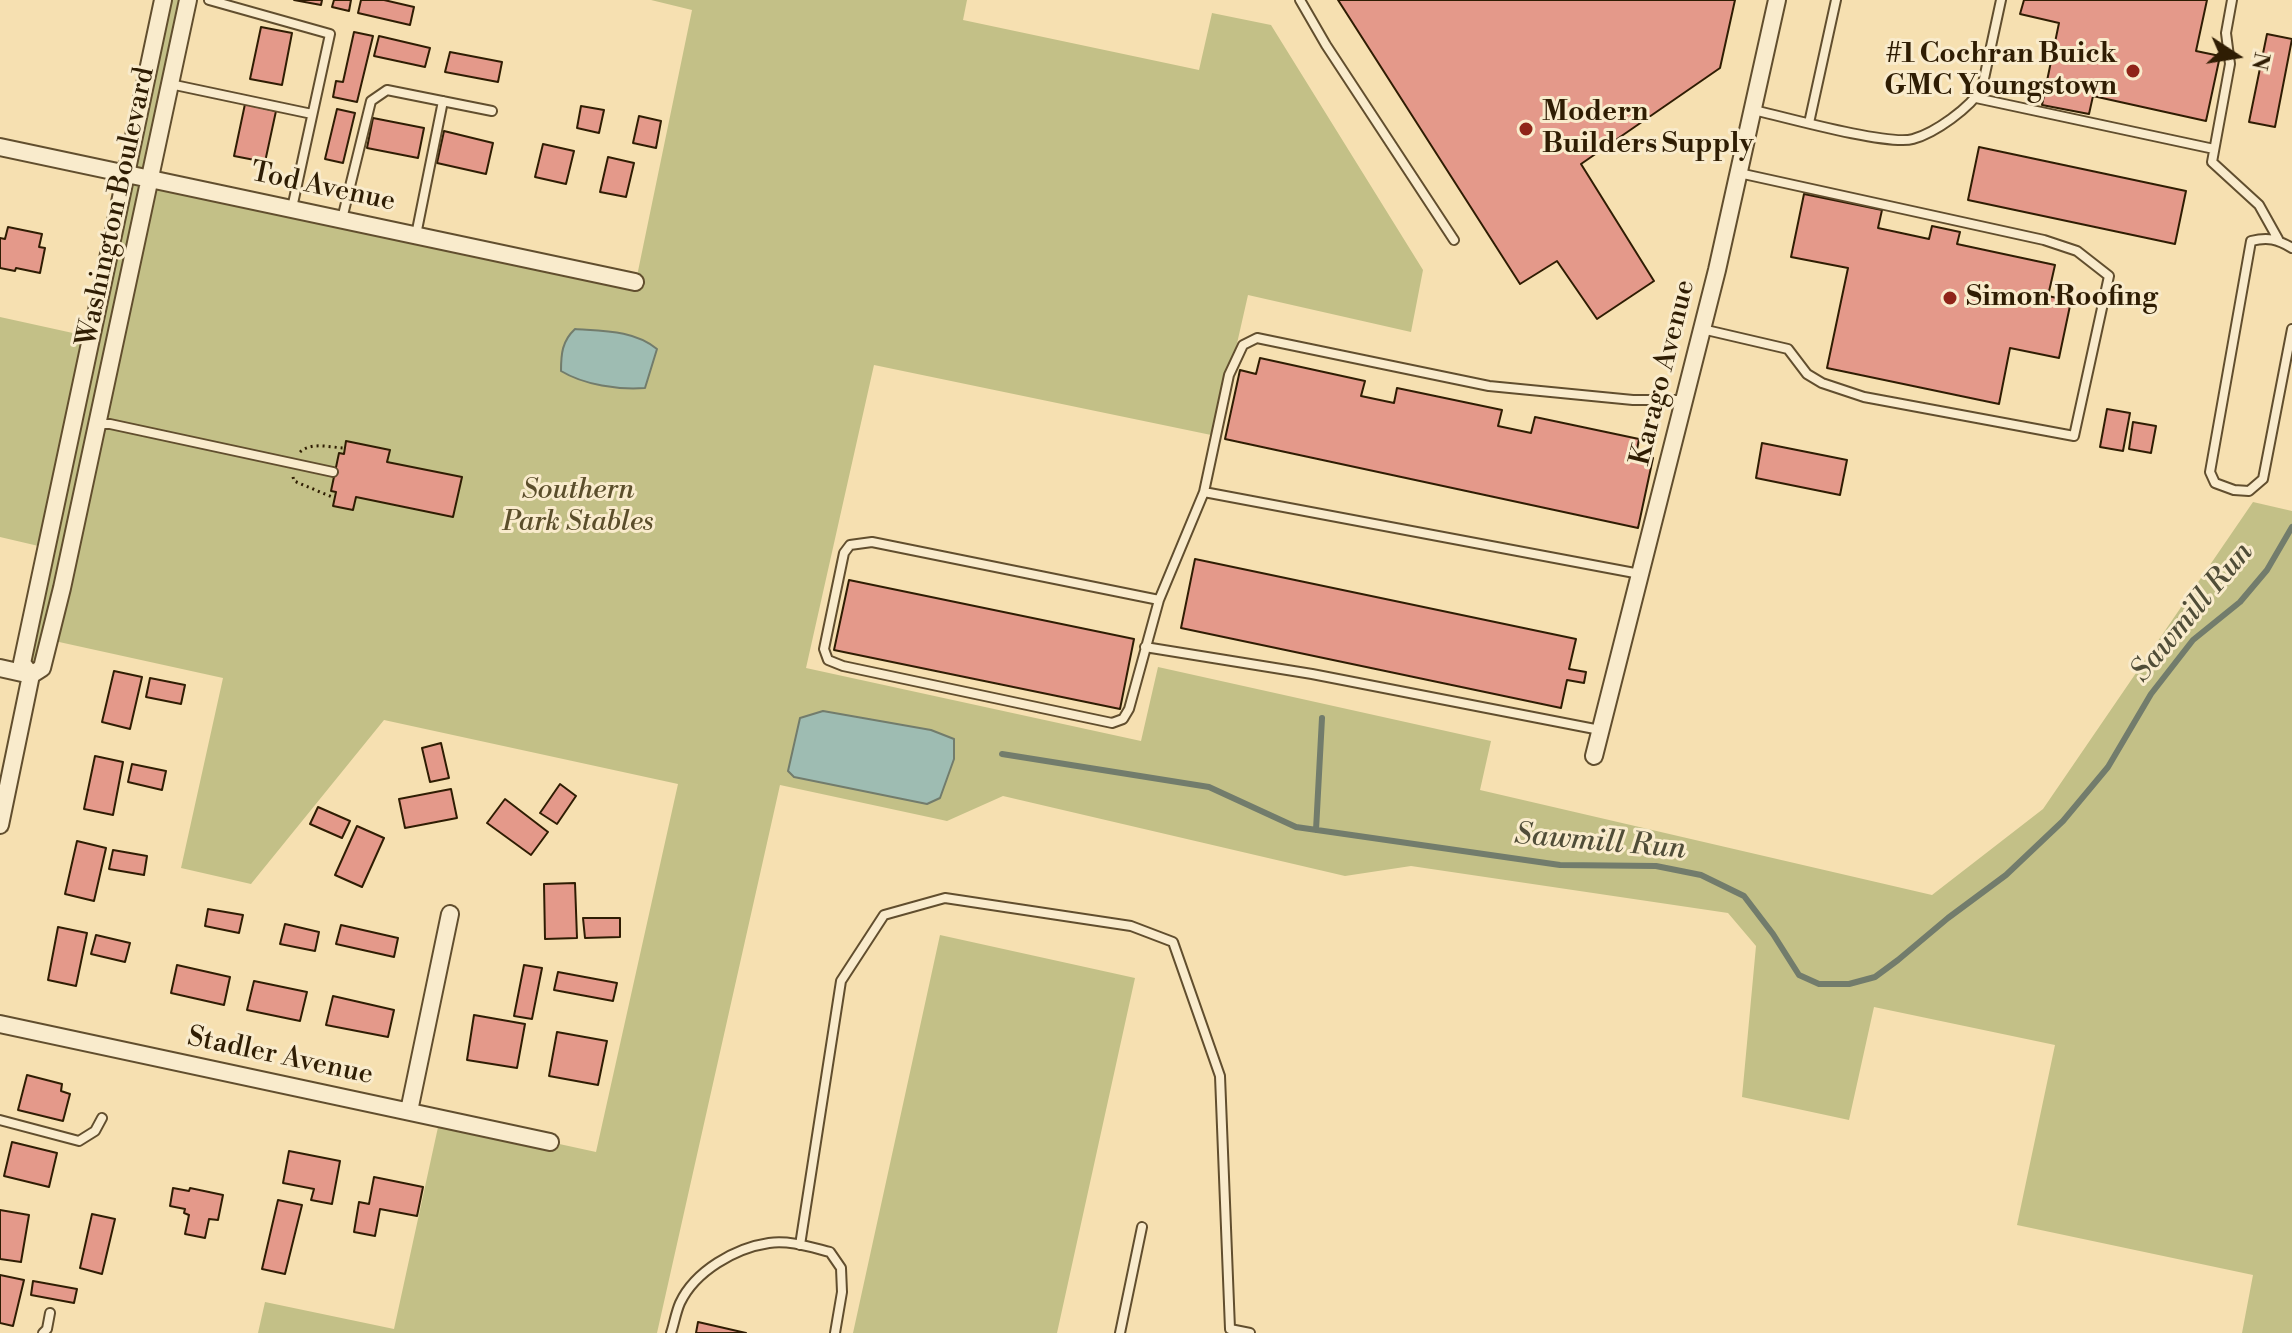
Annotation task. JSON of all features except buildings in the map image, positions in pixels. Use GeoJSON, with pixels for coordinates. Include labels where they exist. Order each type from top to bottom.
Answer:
{"type":"FeatureCollection","features":[{"type":"Feature","properties":{"kind":"street","name":"Washington Boulevard"},"geometry":{"type":"LineString","coordinates":[[31,675],[22,663],[163,0]]}},
{"type":"Feature","properties":{"kind":"street","name":"Washington Boulevard"},"geometry":{"type":"LineString","coordinates":[[0,825],[31,675],[42,668],[188,0]]}},
{"type":"Feature","properties":{"kind":"street","name":"Karago Avenue"},"geometry":{"type":"LineString","coordinates":[[1594,756],[1739,173],[1777,0]]}},
{"type":"Feature","properties":{"kind":"street","name":"Tod Avenue"},"geometry":{"type":"LineString","coordinates":[[0,147],[635,282]]}},
{"type":"Feature","properties":{"kind":"street"},"geometry":{"type":"LineString","coordinates":[[74,420],[97,424]]}},
{"type":"Feature","properties":{"kind":"street"},"geometry":{"type":"LineString","coordinates":[[0,668],[31,675]]}},
{"type":"Feature","properties":{"kind":"street"},"geometry":{"type":"LineString","coordinates":[[409,1111],[450,914]]}},
{"type":"Feature","properties":{"kind":"street","name":"Stadler Avenue"},"geometry":{"type":"LineString","coordinates":[[0,1024],[550,1142]]}},
{"type":"Feature","properties":{"kind":"lane"},"geometry":{"type":"LineString","coordinates":[[209,0],[330,34],[292,208]]}},
{"type":"Feature","properties":{"kind":"lane"},"geometry":{"type":"LineString","coordinates":[[1300,0],[1326,45],[1454,240]]}},
{"type":"Feature","properties":{"kind":"lane"},"geometry":{"type":"LineString","coordinates":[[1809,123],[1836,0]]}},
{"type":"Feature","properties":{"kind":"lane"},"geometry":{"type":"LineString","coordinates":[[1754,110],[1899,141],[1912,140],[1956,115],[1976,98],[1982,88],[2001,0]]}},
{"type":"Feature","properties":{"kind":"lane"},"geometry":{"type":"LineString","coordinates":[[2232,0],[2226,33],[2230,64],[2212,162],[2259,205],[2278,239],[2292,248]]}},
{"type":"Feature","properties":{"kind":"lane"},"geometry":{"type":"LineString","coordinates":[[170,84],[312,114]]}},
{"type":"Feature","properties":{"kind":"lane"},"geometry":{"type":"LineString","coordinates":[[342,219],[371,101],[387,90],[492,111]]}},
{"type":"Feature","properties":{"kind":"lane"},"geometry":{"type":"LineString","coordinates":[[1976,98],[2214,149]]}},
{"type":"Feature","properties":{"kind":"lane"},"geometry":{"type":"LineString","coordinates":[[416,235],[443,101]]}},
{"type":"Feature","properties":{"kind":"lane"},"geometry":{"type":"LineString","coordinates":[[1701,329],[1788,349],[1807,374],[1822,383],[1864,397],[2074,436],[2109,276],[2077,251],[2044,240],[1739,173]]}},
{"type":"Feature","properties":{"kind":"lane"},"geometry":{"type":"LineString","coordinates":[[2278,239],[2251,241],[2210,472],[2215,483],[2234,490],[2249,491],[2263,479],[2292,329]]}},
{"type":"Feature","properties":{"kind":"lane"},"geometry":{"type":"LineString","coordinates":[[1159,600],[872,542],[850,545],[844,553],[824,649],[828,660],[843,666],[1112,723],[1123,719],[1129,709],[1159,600],[1204,492],[1229,375],[1243,345],[1257,338],[1489,386],[1633,400],[1683,400]]}},
{"type":"Feature","properties":{"kind":"lane"},"geometry":{"type":"LineString","coordinates":[[97,424],[110,424],[333,472]]}},
{"type":"Feature","properties":{"kind":"lane"},"geometry":{"type":"LineString","coordinates":[[1204,492],[1640,574]]}},
{"type":"Feature","properties":{"kind":"lane"},"geometry":{"type":"LineString","coordinates":[[1145,647],[1312,674],[1600,730]]}},
{"type":"Feature","properties":{"kind":"lane"},"geometry":{"type":"LineString","coordinates":[[800,1245],[841,981],[884,915],[945,898],[1131,926],[1173,942],[1220,1076],[1230,1329],[1250,1333]]}},
{"type":"Feature","properties":{"kind":"lane"},"geometry":{"type":"LineString","coordinates":[[0,1120],[79,1141],[95,1131],[102,1118]]}},
{"type":"Feature","properties":{"kind":"lane"},"geometry":{"type":"LineString","coordinates":[[1120,1333],[1142,1227]]}},
{"type":"Feature","properties":{"kind":"lane"},"geometry":{"type":"LineString","coordinates":[[671,1333],[680,1304],[707,1270],[744,1249],[771,1243],[830,1252],[841,1268],[842,1292],[835,1333]]}},
{"type":"Feature","properties":{"kind":"lane"},"geometry":{"type":"LineString","coordinates":[[43,1333],[47,1329],[50,1313]]}},
{"type":"Feature","properties":{"kind":"green space","name":"Southern Park Stables"},"geometry":{"type":"Polygon","coordinates":[[[163,0],[188,0],[151,177],[637,276],[692,10],[651,0],[967,0],[963,20],[1199,70],[1212,13],[1271,25],[1423,270],[1411,332],[1248,295],[1216,436],[874,365],[806,668],[1141,741],[1158,667],[1491,741],[1480,790],[1932,895],[2043,809],[2253,502],[2292,511],[2292,1333],[2242,1333],[2253,1275],[2017,1225],[2055,1045],[1874,1007],[1849,1120],[1742,1097],[1756,946],[1728,913],[1411,866],[1345,876],[1003,796],[947,821],[780,785],[657,1333],[258,1333],[265,1302],[394,1329],[440,1118],[596,1152],[678,784],[384,720],[251,884],[181,868],[223,678],[50,640],[42,668],[22,663],[47,548],[0,537],[0,317],[91,337],[163,0]]]}},
{"type":"Feature","properties":{"kind":"green space"},"geometry":{"type":"Polygon","coordinates":[[[940,935],[1135,978],[1057,1333],[853,1333],[940,935]]]}},
{"type":"Feature","properties":{"kind":"water"},"geometry":{"type":"Polygon","coordinates":[[[575,329],[628,335],[657,349],[645,388],[602,386],[561,371],[563,348],[575,329]]]}},
{"type":"Feature","properties":{"kind":"water"},"geometry":{"type":"Polygon","coordinates":[[[823,711],[931,730],[954,739],[954,759],[940,798],[927,804],[794,777],[788,771],[800,718],[823,711]]]}},
{"type":"Feature","properties":{"kind":"waterway","name":"Sawmill Run"},"geometry":{"type":"LineString","coordinates":[[1002,754],[1209,787],[1296,827],[1560,865],[1656,866],[1701,875],[1744,896],[1799,975],[1819,984],[1849,984],[1875,977],[1898,960],[2006,875],[2063,821],[2108,767],[2151,694],[2193,640],[2240,602],[2267,570],[2292,527]]}},
{"type":"Feature","properties":{"kind":"waterway"},"geometry":{"type":"LineString","coordinates":[[1316,830],[1322,718]]}},
{"type":"Feature","properties":{"kind":"place","name":"#1 Cochran Buick GMC Youngstown"},"geometry":{"type":"Point","coordinates":[2133,71]}},
{"type":"Feature","properties":{"kind":"place","name":"Modern Builders Supply"},"geometry":{"type":"Point","coordinates":[1526,129]}},
{"type":"Feature","properties":{"kind":"place","name":"Simon Roofing"},"geometry":{"type":"Point","coordinates":[1950,298]}}]}
